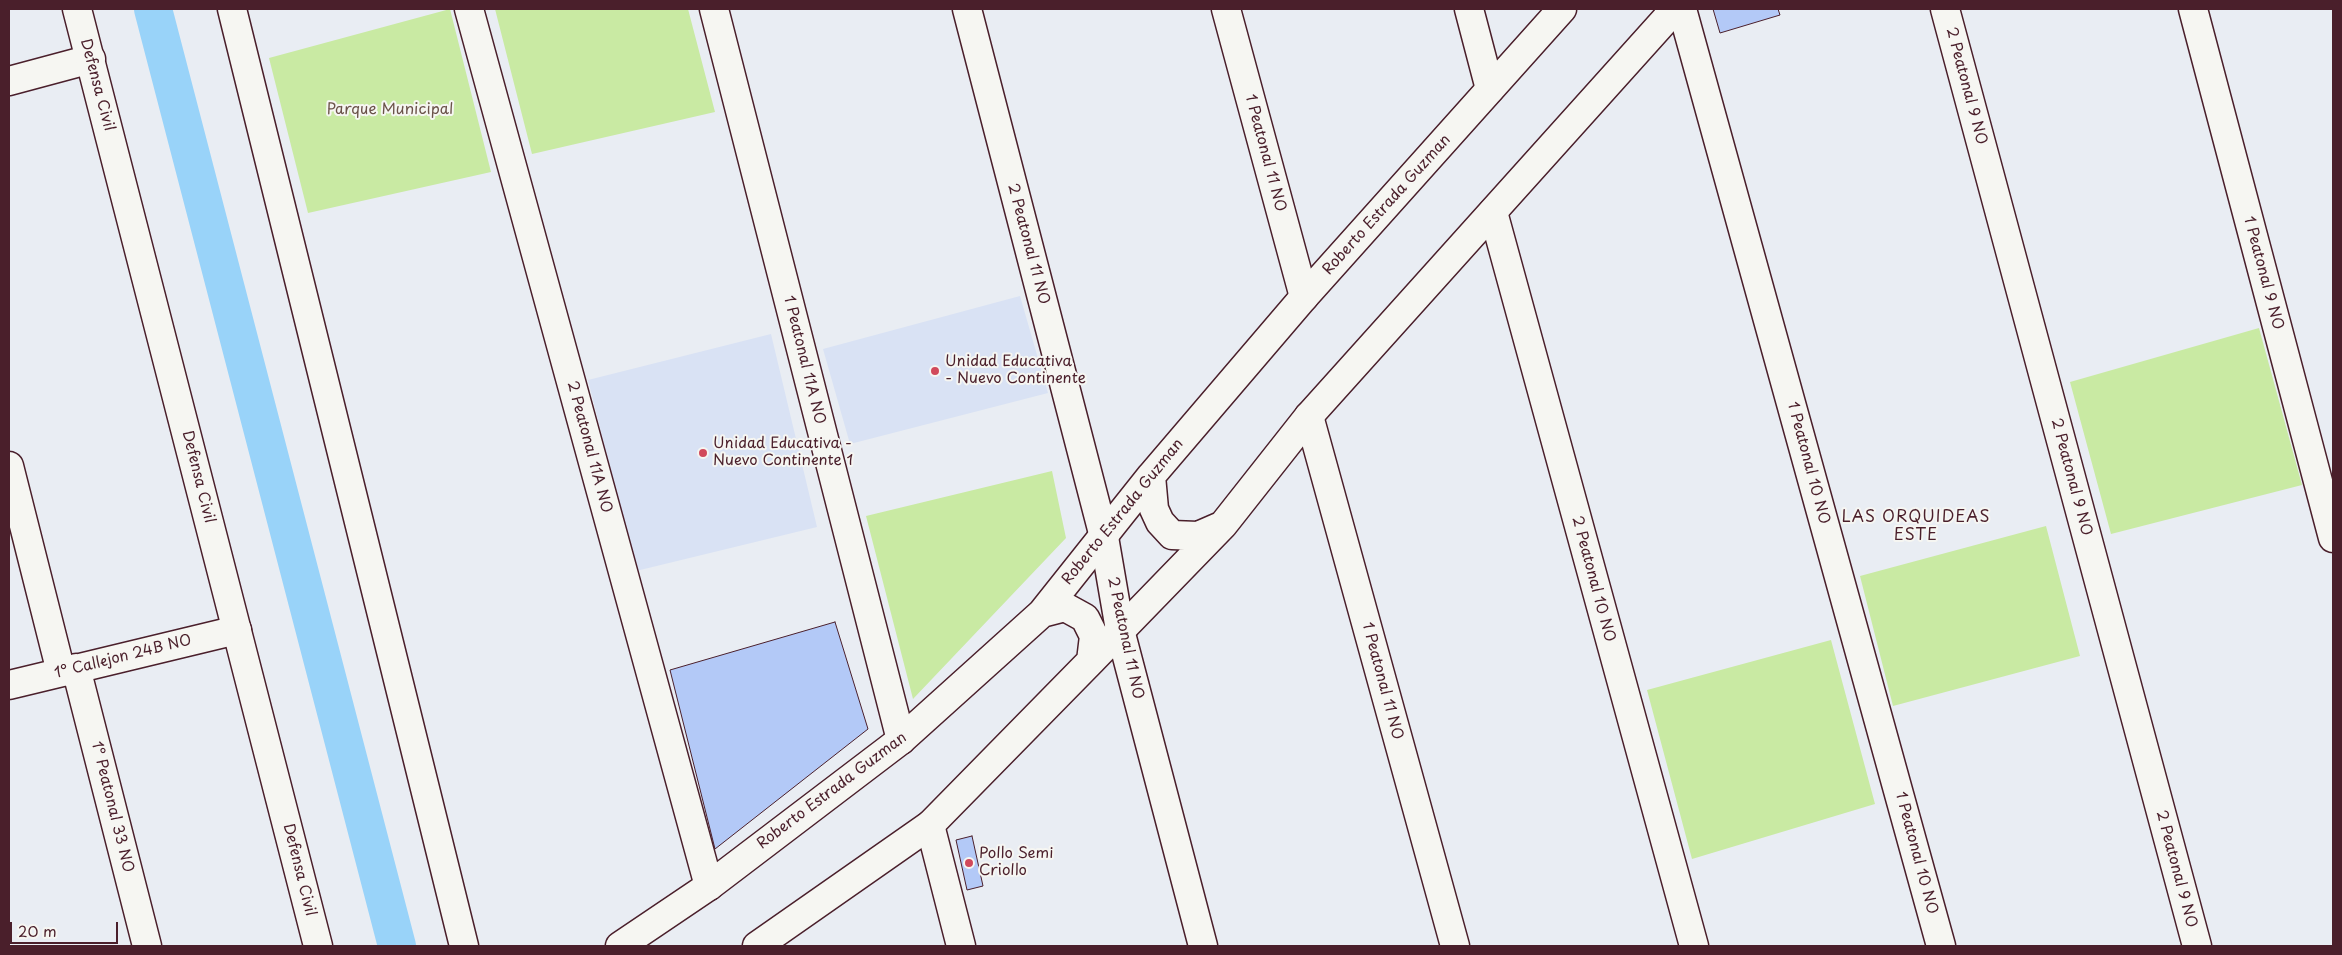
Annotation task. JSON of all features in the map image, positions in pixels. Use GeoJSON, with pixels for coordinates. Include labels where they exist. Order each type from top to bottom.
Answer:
{"type":"FeatureCollection","features":[{"type":"Feature","properties":{"kind":"street","name":"Defensa Civil"},"geometry":{"type":"LineString","coordinates":[[77,9],[318,946]]}},
{"type":"Feature","properties":{"kind":"street"},"geometry":{"type":"LineString","coordinates":[[232,9],[464,946]]}},
{"type":"Feature","properties":{"kind":"street","name":"2 Peatonal 11A NO"},"geometry":{"type":"LineString","coordinates":[[469,9],[709,886]]}},
{"type":"Feature","properties":{"kind":"street","name":"1 Peatonal 11A NO"},"geometry":{"type":"LineString","coordinates":[[714,9],[901,740]]}},
{"type":"Feature","properties":{"kind":"street","name":"2 Peatonal 11 NO"},"geometry":{"type":"LineString","coordinates":[[967,9],[1104,536],[1120,630],[1203,946]]}},
{"type":"Feature","properties":{"kind":"street","name":"1 Peatonal 11 NO"},"geometry":{"type":"LineString","coordinates":[[1226,9],[1304,298]]}},
{"type":"Feature","properties":{"kind":"street"},"geometry":{"type":"LineString","coordinates":[[1469,9],[1490,90]]}},
{"type":"Feature","properties":{"kind":"street","name":"Roberto Estrada Guzman"},"geometry":{"type":"LineString","coordinates":[[620,946],[709,886],[901,740],[1042,614],[1151,476],[1304,298],[1562,9]]}},
{"type":"Feature","properties":{"kind":"street"},"geometry":{"type":"LineString","coordinates":[[757,946],[930,825],[1091,661],[1223,525],[1309,416],[1675,9]]}},
{"type":"Feature","properties":{"kind":"street","name":"1 Peatonal 10 NO"},"geometry":{"type":"LineString","coordinates":[[1682,9],[1941,946]]}},
{"type":"Feature","properties":{"kind":"street","name":"2 Peatonal 9 NO"},"geometry":{"type":"LineString","coordinates":[[1945,9],[2197,946]]}},
{"type":"Feature","properties":{"kind":"street","name":"1 Peatonal 9 NO"},"geometry":{"type":"LineString","coordinates":[[2193,9],[2333,538]]}},
{"type":"Feature","properties":{"kind":"street"},"geometry":{"type":"LineString","coordinates":[[9,81],[90,59]]}},
{"type":"Feature","properties":{"kind":"street","name":"2 Peatonal 10 NO"},"geometry":{"type":"LineString","coordinates":[[1493,212],[1694,946]]}},
{"type":"Feature","properties":{"kind":"street","name":"1 Peatonal 11 NO"},"geometry":{"type":"LineString","coordinates":[[1309,416],[1455,946]]}},
{"type":"Feature","properties":{"kind":"street","name":"1° Peatonal 33 NO"},"geometry":{"type":"LineString","coordinates":[[9,466],[148,946]]}},
{"type":"Feature","properties":{"kind":"street"},"geometry":{"type":"LineString","coordinates":[[1151,476],[1154,508],[1160,522],[1172,535],[1198,536],[1223,525]]}},
{"type":"Feature","properties":{"kind":"street"},"geometry":{"type":"LineString","coordinates":[[1042,614],[1064,607],[1085,618],[1094,636],[1091,661]]}},
{"type":"Feature","properties":{"kind":"street","name":"1° Callejon 24B NO"},"geometry":{"type":"LineString","coordinates":[[9,685],[238,630]]}},
{"type":"Feature","properties":{"kind":"street"},"geometry":{"type":"LineString","coordinates":[[930,825],[961,946]]}},
{"type":"Feature","properties":{"kind":"shaded area","name":"Unidad Educativa - Nuevo Continente"},"geometry":{"type":"Polygon","coordinates":[[[1020,296],[1048,393],[850,444],[823,349],[1020,296]]]}},
{"type":"Feature","properties":{"kind":"shaded area","name":"Unidad Educativa - Nuevo Continente 1"},"geometry":{"type":"Polygon","coordinates":[[[771,334],[817,527],[636,571],[588,380],[771,334]]]}},
{"type":"Feature","properties":{"kind":"green space","name":"Parque Municipal"},"geometry":{"type":"Polygon","coordinates":[[[450,9],[491,172],[308,213],[269,58],[450,9]]]}},
{"type":"Feature","properties":{"kind":"green space"},"geometry":{"type":"Polygon","coordinates":[[[495,9],[688,9],[715,112],[532,154],[495,9]]]}},
{"type":"Feature","properties":{"kind":"green space"},"geometry":{"type":"Polygon","coordinates":[[[2259,328],[2302,485],[2111,534],[2070,382],[2259,328]]]}},
{"type":"Feature","properties":{"kind":"green space"},"geometry":{"type":"Polygon","coordinates":[[[1052,471],[1066,538],[913,699],[866,516],[1052,471]]]}},
{"type":"Feature","properties":{"kind":"green space"},"geometry":{"type":"Polygon","coordinates":[[[2046,526],[2080,656],[1893,706],[1860,576],[2046,526]]]}},
{"type":"Feature","properties":{"kind":"green space"},"geometry":{"type":"Polygon","coordinates":[[[1831,640],[1875,804],[1692,859],[1647,690],[1831,640]]]}},
{"type":"Feature","properties":{"kind":"building"},"geometry":{"type":"Polygon","coordinates":[[[1713,9],[1778,9],[1780,15],[1720,33],[1713,9]]]}},
{"type":"Feature","properties":{"kind":"building"},"geometry":{"type":"Polygon","coordinates":[[[835,622],[868,729],[715,849],[670,670],[835,622]]]}},
{"type":"Feature","properties":{"kind":"building","name":"Pollo Semi Criollo"},"geometry":{"type":"Polygon","coordinates":[[[972,836],[983,886],[967,890],[956,840],[972,836]]]}},
{"type":"Feature","properties":{"kind":"waterway"},"geometry":{"type":"LineString","coordinates":[[153,9],[397,946]]}},
{"type":"Feature","properties":{"kind":"place","name":"Unidad Educativa - Nuevo Continente"},"geometry":{"type":"Point","coordinates":[935,371]}},
{"type":"Feature","properties":{"kind":"place","name":"Unidad Educativa - Nuevo Continente 1"},"geometry":{"type":"Point","coordinates":[703,453]}},
{"type":"Feature","properties":{"kind":"place","name":"Pollo Semi Criollo"},"geometry":{"type":"Point","coordinates":[969,863]}},
{"type":"Feature","properties":{"kind":"district","name":"LAS ORQUIDEAS ESTE"},"geometry":{"type":"Point","coordinates":[1916,527]}}]}
